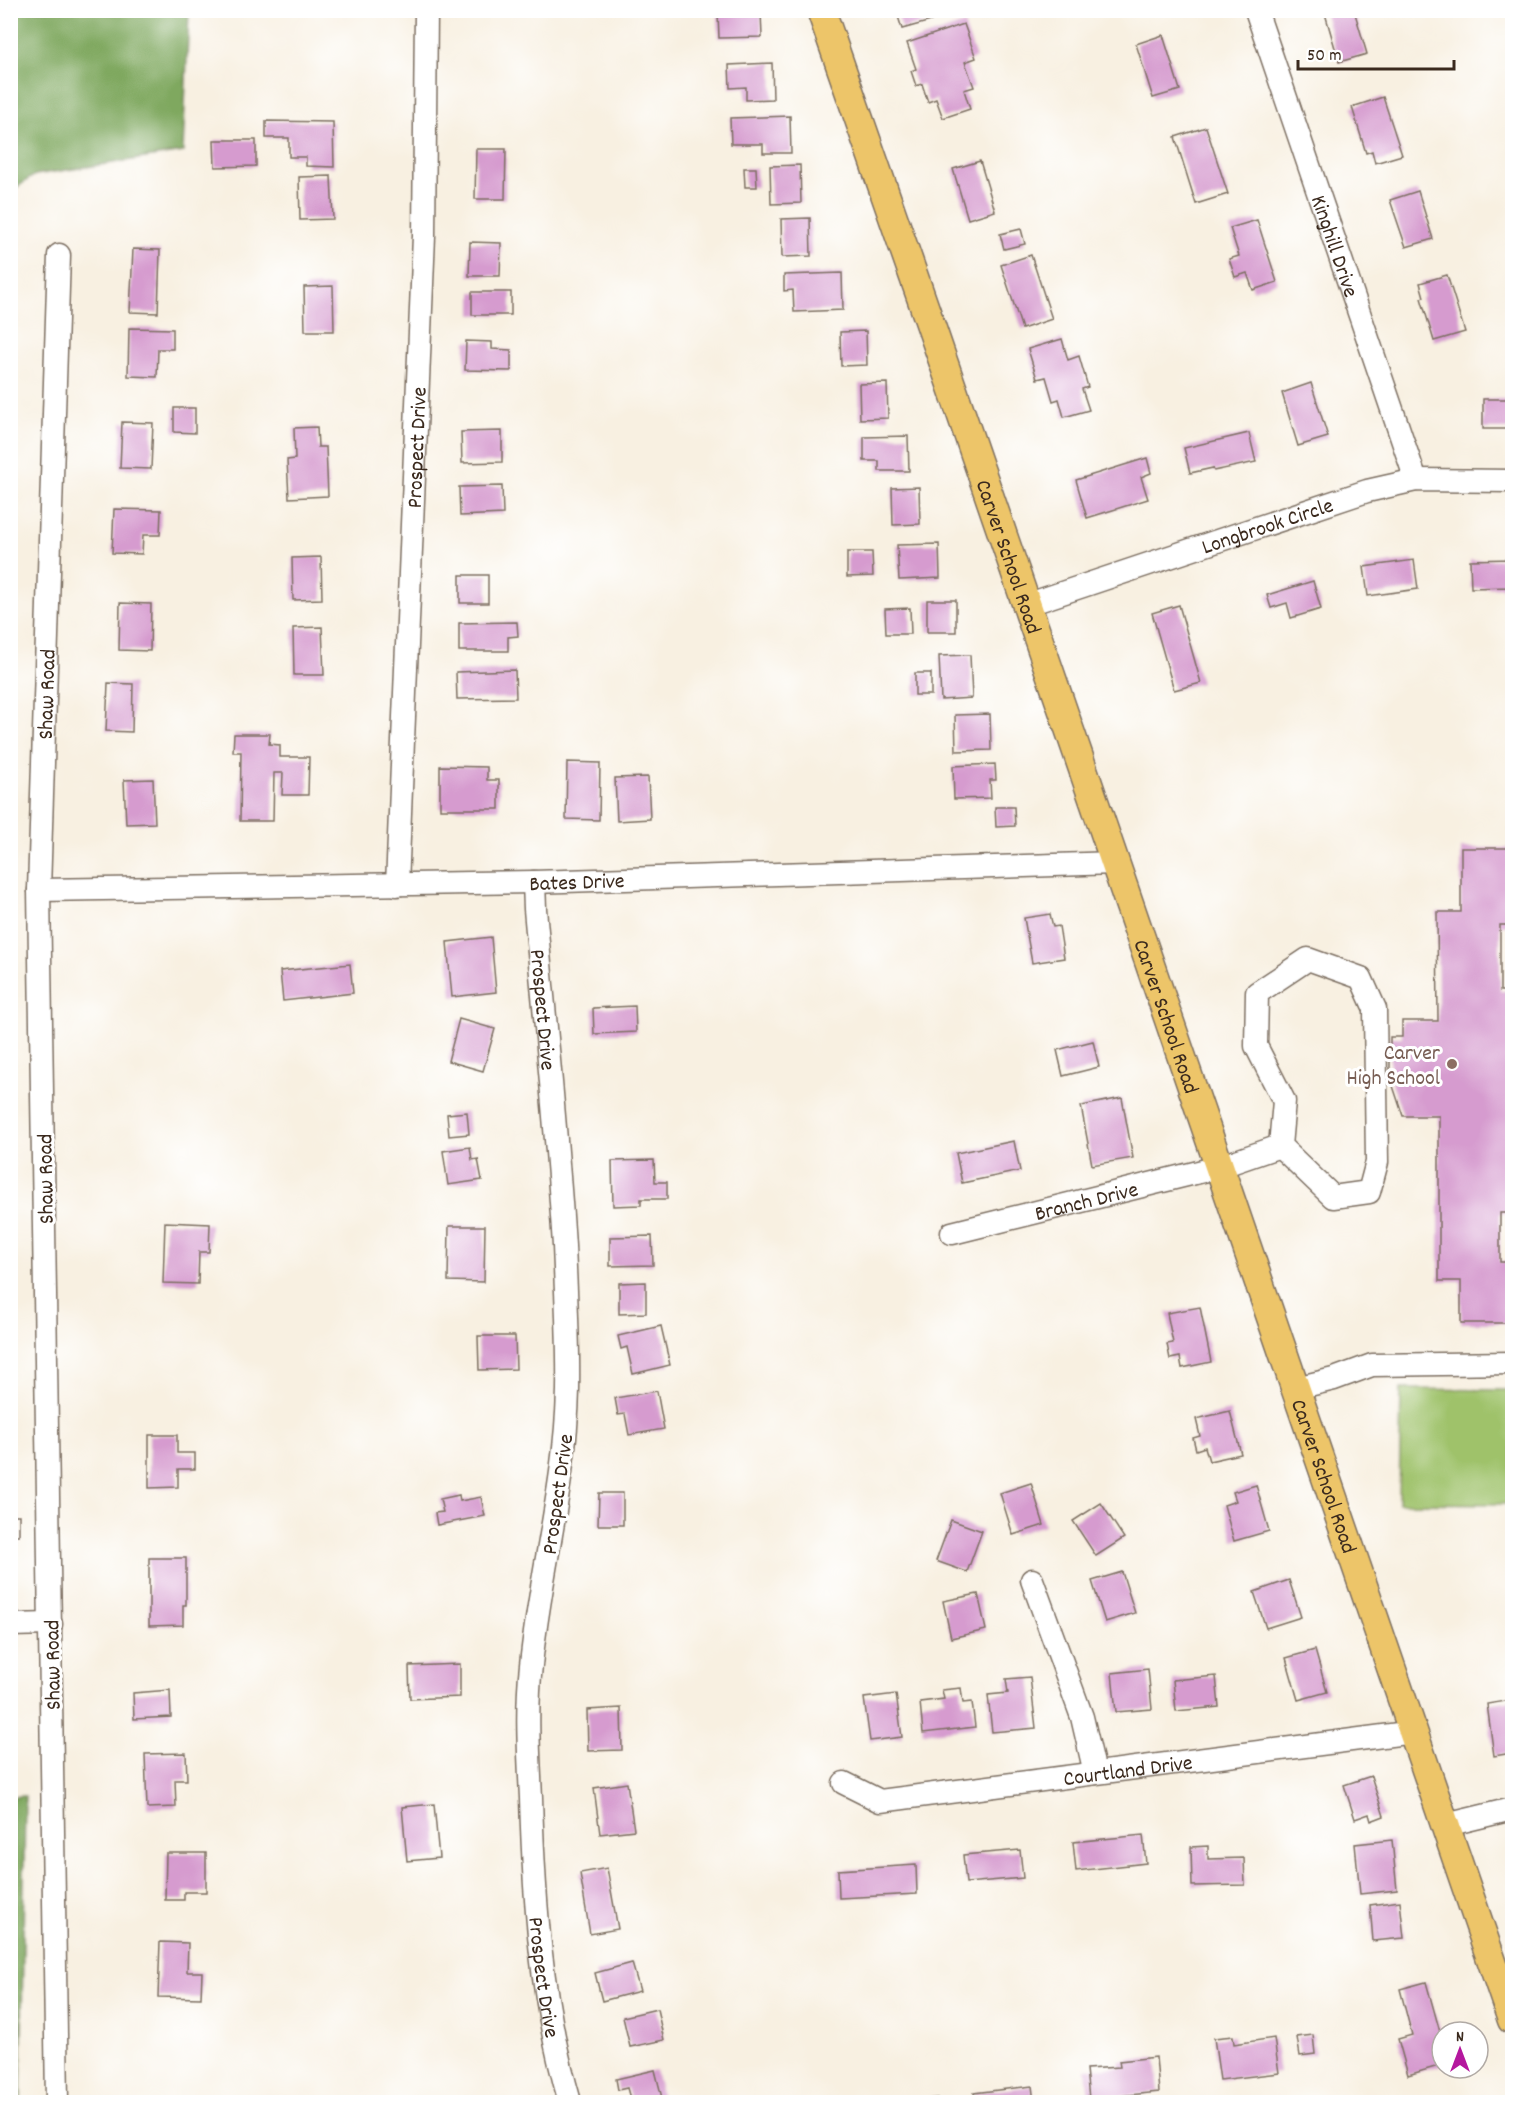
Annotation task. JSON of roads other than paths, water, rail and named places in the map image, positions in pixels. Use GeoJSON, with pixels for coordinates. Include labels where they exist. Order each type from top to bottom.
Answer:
{"type":"FeatureCollection","features":[{"type":"Feature","properties":{"kind":"main road","name":"Carver School Road"},"geometry":{"type":"LineString","coordinates":[[821,10],[1512,2020]]}},
{"type":"Feature","properties":{"kind":"street","name":"Prospect Drive"},"geometry":{"type":"LineString","coordinates":[[397,885],[424,236],[426,10]]}},
{"type":"Feature","properties":{"kind":"street","name":"Kinghill Drive"},"geometry":{"type":"LineString","coordinates":[[1256,10],[1416,480]]}},
{"type":"Feature","properties":{"kind":"street","name":"Shaw Road"},"geometry":{"type":"LineString","coordinates":[[57,2103],[39,890],[59,255]]}},
{"type":"Feature","properties":{"kind":"street","name":"Longbrook Circle"},"geometry":{"type":"LineString","coordinates":[[1026,605],[1366,491],[1416,480],[1512,480]]}},
{"type":"Feature","properties":{"kind":"street","name":"Bates Drive"},"geometry":{"type":"LineString","coordinates":[[39,890],[534,882],[1115,863]]}},
{"type":"Feature","properties":{"kind":"street","name":"Prospect Drive"},"geometry":{"type":"LineString","coordinates":[[534,882],[560,1174],[567,1306],[568,1392],[563,1458],[531,1665],[528,1724],[533,1874],[540,1950],[551,2025],[570,2103]]}},
{"type":"Feature","properties":{"kind":"street"},"geometry":{"type":"LineString","coordinates":[[1308,959],[1361,978],[1375,1009],[1377,1162],[1369,1192],[1333,1197],[1280,1146],[1284,1101],[1256,1046],[1257,993],[1308,959]]}},
{"type":"Feature","properties":{"kind":"street","name":"Branch Drive"},"geometry":{"type":"LineString","coordinates":[[952,1233],[1219,1167],[1280,1146]]}},
{"type":"Feature","properties":{"kind":"street"},"geometry":{"type":"LineString","coordinates":[[1296,1388],[1334,1379],[1372,1365],[1512,1364]]}},
{"type":"Feature","properties":{"kind":"street"},"geometry":{"type":"LineString","coordinates":[[1032,1580],[1082,1717],[1095,1773]]}},
{"type":"Feature","properties":{"kind":"street"},"geometry":{"type":"LineString","coordinates":[[10,1625],[51,1624]]}},
{"type":"Feature","properties":{"kind":"street","name":"Courtland Drive"},"geometry":{"type":"LineString","coordinates":[[844,1783],[880,1801],[1414,1732]]}},
{"type":"Feature","properties":{"kind":"street"},"geometry":{"type":"LineString","coordinates":[[1446,1825],[1512,1809]]}},
{"type":"Feature","properties":{"kind":"place","name":"Carver High School"},"geometry":{"type":"Point","coordinates":[1452,1064]}}]}
